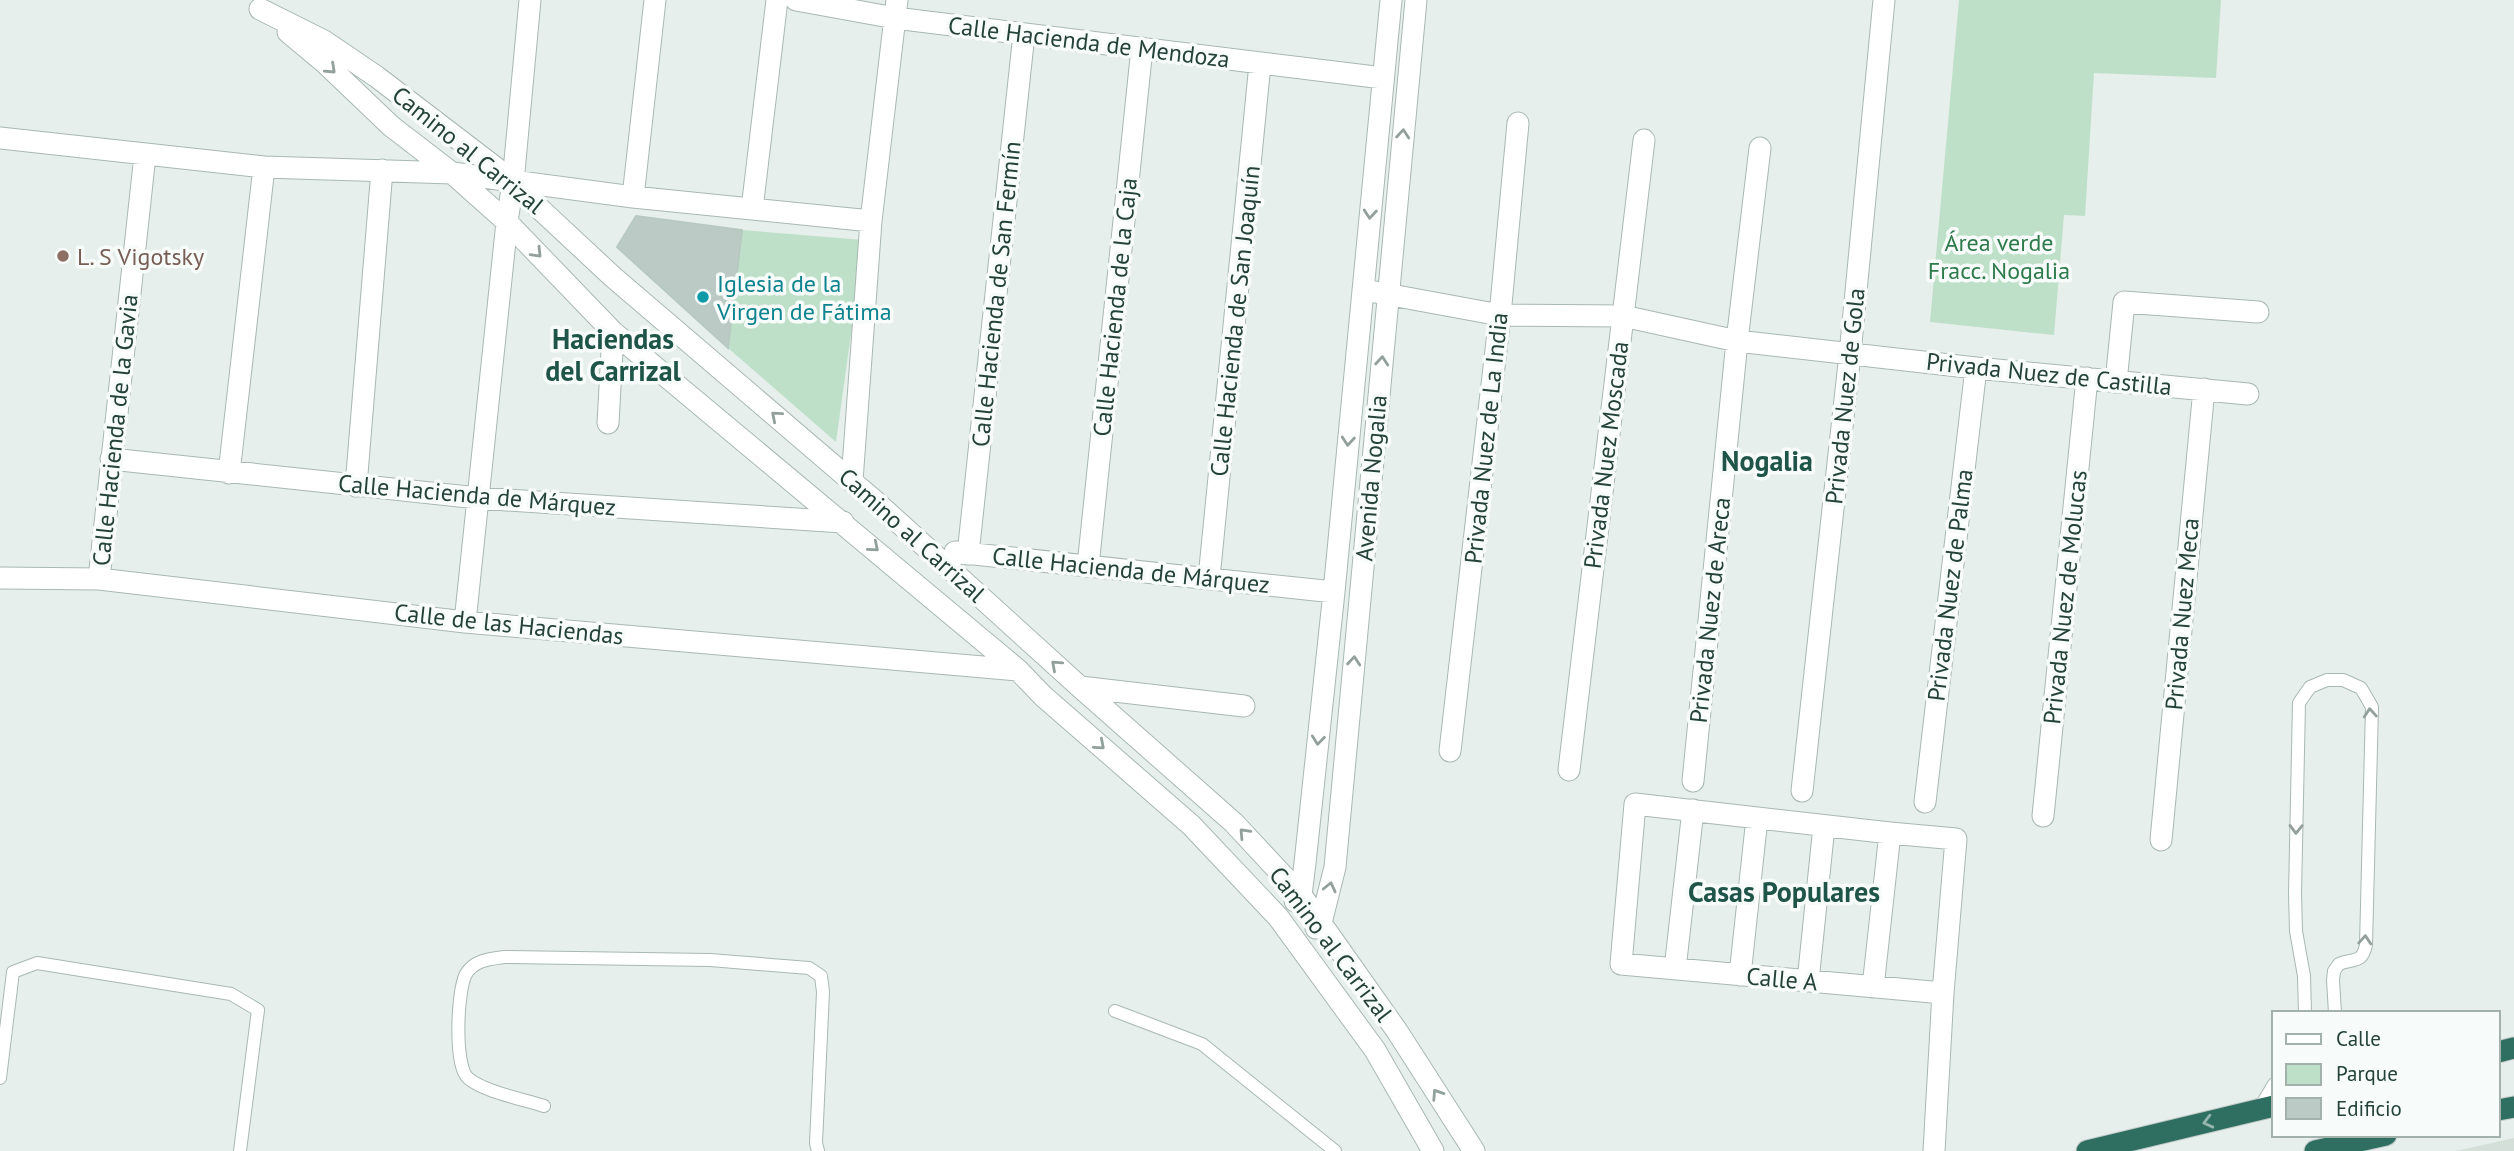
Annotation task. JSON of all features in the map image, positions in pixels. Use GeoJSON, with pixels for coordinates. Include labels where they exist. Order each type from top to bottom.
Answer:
{"type":"FeatureCollection","features":[{"type":"Feature","properties":{"kind":"highway"},"geometry":{"type":"LineString","coordinates":[[2087,1151],[2267,1107]]}},
{"type":"Feature","properties":{"kind":"highway"},"geometry":{"type":"LineString","coordinates":[[2315,1151],[2377,1137]]}},
{"type":"Feature","properties":{"kind":"street"},"geometry":{"type":"LineString","coordinates":[[465,622],[530,0]]}},
{"type":"Feature","properties":{"kind":"street"},"geometry":{"type":"LineString","coordinates":[[633,197],[655,0]]}},
{"type":"Feature","properties":{"kind":"street"},"geometry":{"type":"LineString","coordinates":[[752,209],[777,0]]}},
{"type":"Feature","properties":{"kind":"street","name":"Calle Hacienda de Mendoza"},"geometry":{"type":"LineString","coordinates":[[796,0],[896,9],[1024,34],[1383,78]]}},
{"type":"Feature","properties":{"kind":"street","name":"Avenida Nogalia"},"geometry":{"type":"LineString","coordinates":[[1301,895],[1334,592],[1391,0]]}},
{"type":"Feature","properties":{"kind":"street","name":"Avenida Nogalia"},"geometry":{"type":"LineString","coordinates":[[1321,923],[1335,867],[1416,0]]}},
{"type":"Feature","properties":{"kind":"street","name":"Privada Nuez de Gola"},"geometry":{"type":"LineString","coordinates":[[1802,791],[1850,354],[1884,0]]}},
{"type":"Feature","properties":{"kind":"street","name":"Camino al Carrizal"},"geometry":{"type":"LineString","coordinates":[[256,4],[324,41],[377,77],[513,182],[613,276],[852,481],[1234,823],[1301,895],[1396,1031],[1474,1151]]}},
{"type":"Feature","properties":{"kind":"street","name":"Camino al Carrizal"},"geometry":{"type":"LineString","coordinates":[[256,4],[325,63],[391,126],[452,173],[507,222],[613,332],[1018,670],[1043,696],[1191,825],[1278,917],[1299,944],[1375,1050],[1433,1151]]}},
{"type":"Feature","properties":{"kind":"street"},"geometry":{"type":"LineString","coordinates":[[852,481],[871,221],[896,9]]}},
{"type":"Feature","properties":{"kind":"street","name":"Calle Hacienda de San Fermín"},"geometry":{"type":"LineString","coordinates":[[968,554],[1024,34]]}},
{"type":"Feature","properties":{"kind":"street","name":"Calle Hacienda de la Caja"},"geometry":{"type":"LineString","coordinates":[[1088,565],[1142,48]]}},
{"type":"Feature","properties":{"kind":"street","name":"Calle Hacienda de San Joaquín"},"geometry":{"type":"LineString","coordinates":[[1209,578],[1260,64]]}},
{"type":"Feature","properties":{"kind":"street","name":"Privada Nuez de La India"},"geometry":{"type":"LineString","coordinates":[[1450,751],[1500,316],[1518,123]]}},
{"type":"Feature","properties":{"kind":"street"},"geometry":{"type":"LineString","coordinates":[[0,138],[264,167],[452,173],[633,197],[871,221]]}},
{"type":"Feature","properties":{"kind":"street","name":"Privada Nuez Moscada"},"geometry":{"type":"LineString","coordinates":[[1569,770],[1644,140]]}},
{"type":"Feature","properties":{"kind":"street","name":"Privada Nuez de Areca"},"geometry":{"type":"LineString","coordinates":[[1693,781],[1737,341],[1760,148]]}},
{"type":"Feature","properties":{"kind":"street","name":"Calle Hacienda de la Gavia"},"geometry":{"type":"LineString","coordinates":[[99,579],[145,155]]}},
{"type":"Feature","properties":{"kind":"street"},"geometry":{"type":"LineString","coordinates":[[229,473],[264,167]]}},
{"type":"Feature","properties":{"kind":"street"},"geometry":{"type":"LineString","coordinates":[[356,486],[382,170]]}},
{"type":"Feature","properties":{"kind":"street","name":"Privada Nuez de Castilla"},"geometry":{"type":"LineString","coordinates":[[1363,290],[1500,316],[1623,316],[1737,341],[1976,368],[2248,394]]}},
{"type":"Feature","properties":{"kind":"street"},"geometry":{"type":"LineString","coordinates":[[2116,382],[2124,302],[2258,312]]}},
{"type":"Feature","properties":{"kind":"street"},"geometry":{"type":"LineString","coordinates":[[608,423],[613,332]]}},
{"type":"Feature","properties":{"kind":"street","name":"Privada Nuez de Palma"},"geometry":{"type":"LineString","coordinates":[[1925,802],[1976,368]]}},
{"type":"Feature","properties":{"kind":"street","name":"Privada Nuez de Molucas"},"geometry":{"type":"LineString","coordinates":[[2043,816],[2087,378]]}},
{"type":"Feature","properties":{"kind":"street","name":"Privada Nuez Meca"},"geometry":{"type":"LineString","coordinates":[[2161,840],[2204,389]]}},
{"type":"Feature","properties":{"kind":"street"},"geometry":{"type":"LineString","coordinates":[[784,473],[806,442]]}},
{"type":"Feature","properties":{"kind":"street","name":"Calle Hacienda de Márquez"},"geometry":{"type":"LineString","coordinates":[[111,459],[478,498],[843,522]]}},
{"type":"Feature","properties":{"kind":"street","name":"Calle Hacienda de Márquez"},"geometry":{"type":"LineString","coordinates":[[928,549],[1334,592]]}},
{"type":"Feature","properties":{"kind":"street","name":"Calle de las Haciendas"},"geometry":{"type":"LineString","coordinates":[[0,578],[99,579],[465,622],[1018,670]]}},
{"type":"Feature","properties":{"kind":"street"},"geometry":{"type":"LineString","coordinates":[[1080,687],[1244,706]]}},
{"type":"Feature","properties":{"kind":"street","name":"Calle A"},"geometry":{"type":"LineString","coordinates":[[1693,810],[1635,804],[1621,964],[1943,993]]}},
{"type":"Feature","properties":{"kind":"street"},"geometry":{"type":"LineString","coordinates":[[1675,969],[1693,810],[1890,834],[1956,839],[1943,993],[1934,1151]]}},
{"type":"Feature","properties":{"kind":"street"},"geometry":{"type":"LineString","coordinates":[[1740,975],[1757,818]]}},
{"type":"Feature","properties":{"kind":"street"},"geometry":{"type":"LineString","coordinates":[[1808,981],[1824,826]]}},
{"type":"Feature","properties":{"kind":"street"},"geometry":{"type":"LineString","coordinates":[[1873,987],[1890,834]]}},
{"type":"Feature","properties":{"kind":"street"},"geometry":{"type":"LineString","coordinates":[[1278,917],[1301,895]]}},
{"type":"Feature","properties":{"kind":"street"},"geometry":{"type":"LineString","coordinates":[[1299,944],[1321,923]]}},
{"type":"Feature","properties":{"kind":"lane"},"geometry":{"type":"LineString","coordinates":[[2305,1011],[2304,975],[2296,931],[2299,703],[2310,687],[2327,680],[2343,680],[2361,688],[2372,707],[2366,945],[2364,955],[2360,959],[2339,964],[2334,971],[2335,1011]]}},
{"type":"Feature","properties":{"kind":"lane"},"geometry":{"type":"LineString","coordinates":[[544,1106],[483,1086],[466,1077],[459,1061],[460,990],[467,972],[479,961],[504,957],[710,960],[809,968],[821,976],[823,992],[816,1143],[818,1151]]}},
{"type":"Feature","properties":{"kind":"lane"},"geometry":{"type":"LineString","coordinates":[[0,1077],[13,972],[37,963],[231,994],[258,1010],[240,1151]]}},
{"type":"Feature","properties":{"kind":"lane"},"geometry":{"type":"LineString","coordinates":[[1115,1011],[1202,1044],[1335,1151]]}},
{"type":"Feature","properties":{"kind":"shaded area"},"geometry":{"type":"Polygon","coordinates":[[[2514,1138],[2514,1151],[2456,1151],[2514,1138]]]}},
{"type":"Feature","properties":{"kind":"green space","name":"Área verde Fracc. Nogalia"},"geometry":{"type":"Polygon","coordinates":[[[1959,0],[2221,0],[2216,78],[2094,73],[2085,216],[2064,215],[2054,335],[1930,322],[1959,0]]]}},
{"type":"Feature","properties":{"kind":"green space"},"geometry":{"type":"Polygon","coordinates":[[[742,230],[864,240],[836,442],[728,348],[742,230]]]}},
{"type":"Feature","properties":{"kind":"building","name":"Iglesia de la Virgen de Fátima"},"geometry":{"type":"Polygon","coordinates":[[[636,216],[742,230],[728,348],[617,247],[636,216]]]}},
{"type":"Feature","properties":{"kind":"place","name":"L. S Vigotsky"},"geometry":{"type":"Point","coordinates":[63,256]}},
{"type":"Feature","properties":{"kind":"place","name":"Iglesia de la Virgen de Fátima"},"geometry":{"type":"Point","coordinates":[703,297]}},
{"type":"Feature","properties":{"kind":"district","name":"Haciendas del Carrizal"},"geometry":{"type":"Point","coordinates":[613,354]}},
{"type":"Feature","properties":{"kind":"district","name":"Nogalia"},"geometry":{"type":"Point","coordinates":[1767,460]}},
{"type":"Feature","properties":{"kind":"district","name":"Casas Populares"},"geometry":{"type":"Point","coordinates":[1784,891]}}]}
